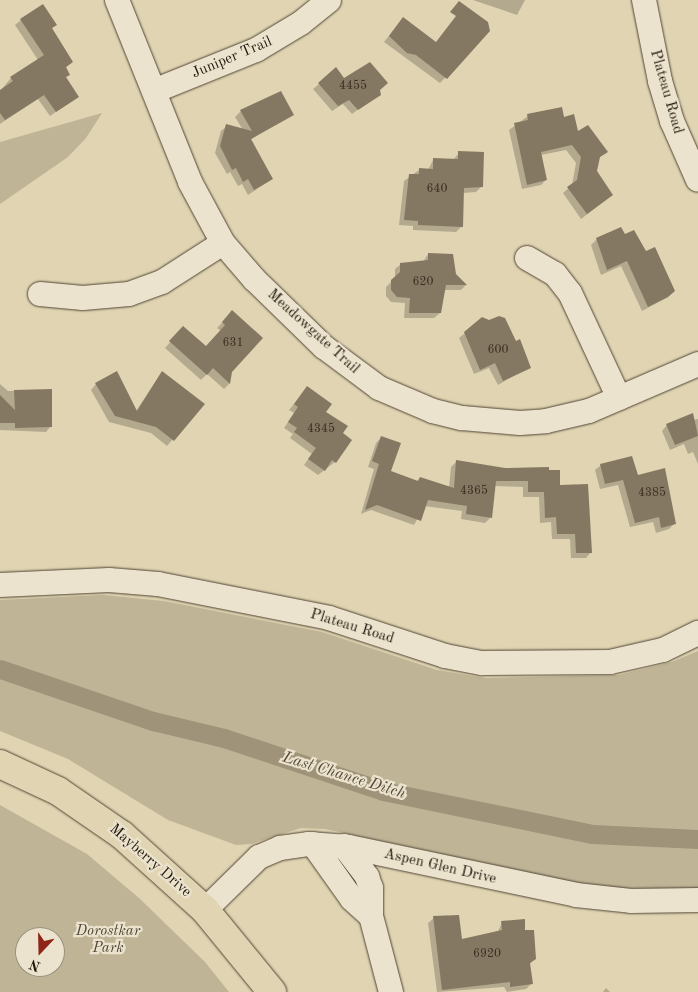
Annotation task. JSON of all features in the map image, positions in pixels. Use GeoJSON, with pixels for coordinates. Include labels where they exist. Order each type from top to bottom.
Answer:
{"type":"FeatureCollection","features":[{"type":"Feature","properties":{"kind":"main road","name":"Mayberry Drive"},"geometry":{"type":"LineString","coordinates":[[0,764],[58,791],[100,819],[151,859],[205,910],[272,992]]}},
{"type":"Feature","properties":{"kind":"street","name":"Meadowgate Trail"},"geometry":{"type":"LineString","coordinates":[[117,0],[190,182],[223,243],[254,279],[324,347],[379,388],[406,401],[462,418],[520,423],[571,416],[619,398],[698,364]]}},
{"type":"Feature","properties":{"kind":"street","name":"Juniper Trail"},"geometry":{"type":"LineString","coordinates":[[154,91],[256,50],[301,23],[329,0]]}},
{"type":"Feature","properties":{"kind":"street","name":"Plateau Road"},"geometry":{"type":"LineString","coordinates":[[644,0],[660,81],[675,127],[698,180]]}},
{"type":"Feature","properties":{"kind":"street"},"geometry":{"type":"LineString","coordinates":[[40,294],[104,297],[135,292],[162,282],[223,243]]}},
{"type":"Feature","properties":{"kind":"street"},"geometry":{"type":"LineString","coordinates":[[527,258],[555,274],[570,293],[619,398]]}},
{"type":"Feature","properties":{"kind":"street","name":"Plateau Road"},"geometry":{"type":"LineString","coordinates":[[0,585],[109,580],[158,584],[329,618],[445,656],[482,663],[610,662],[663,650],[698,633]]}},
{"type":"Feature","properties":{"kind":"street"},"geometry":{"type":"LineString","coordinates":[[313,844],[352,899],[371,916]]}},
{"type":"Feature","properties":{"kind":"street","name":"Aspen Glen Drive"},"geometry":{"type":"LineString","coordinates":[[205,910],[259,856],[280,848],[313,844],[344,846],[576,895],[631,900],[698,900]]}},
{"type":"Feature","properties":{"kind":"street"},"geometry":{"type":"LineString","coordinates":[[344,846],[367,877],[371,916],[391,992]]}},
{"type":"Feature","properties":{"kind":"green space"},"geometry":{"type":"Polygon","coordinates":[[[102,113],[86,138],[68,157],[0,204],[0,142],[102,113]]]}},
{"type":"Feature","properties":{"kind":"green space"},"geometry":{"type":"Polygon","coordinates":[[[103,595],[164,601],[322,632],[437,670],[485,678],[619,675],[672,662],[698,651],[698,889],[614,888],[562,880],[325,829],[301,828],[251,844],[236,845],[168,820],[68,759],[0,731],[0,600],[103,595]]]}},
{"type":"Feature","properties":{"kind":"green space","name":"Dorostkar Park"},"geometry":{"type":"Polygon","coordinates":[[[0,805],[87,854],[139,898],[205,962],[229,992],[0,992],[0,805]]]}},
{"type":"Feature","properties":{"kind":"building"},"geometry":{"type":"Polygon","coordinates":[[[459,1],[488,22],[490,31],[447,79],[416,55],[407,53],[389,36],[403,17],[436,42],[456,16],[450,12],[459,1]]]}},
{"type":"Feature","properties":{"kind":"building"},"geometry":{"type":"Polygon","coordinates":[[[43,4],[57,25],[52,28],[73,62],[66,67],[70,75],[66,77],[79,97],[56,112],[44,95],[5,120],[0,113],[0,90],[13,81],[10,77],[44,55],[20,19],[43,4]]]}},
{"type":"Feature","properties":{"kind":"building"},"geometry":{"type":"Polygon","coordinates":[[[370,62],[388,83],[380,90],[381,95],[358,110],[349,100],[338,106],[318,83],[336,67],[344,78],[370,62]]]}},
{"type":"Feature","properties":{"kind":"building"},"geometry":{"type":"Polygon","coordinates":[[[281,91],[294,115],[251,139],[273,179],[254,190],[248,179],[243,182],[236,168],[232,170],[220,146],[226,124],[252,131],[240,110],[281,91]]]}},
{"type":"Feature","properties":{"kind":"building"},"geometry":{"type":"Polygon","coordinates":[[[562,107],[564,117],[574,114],[578,131],[588,125],[608,152],[600,157],[597,171],[613,195],[587,214],[567,187],[577,180],[581,157],[572,145],[541,152],[547,180],[527,185],[514,123],[528,120],[527,114],[562,107]]]}},
{"type":"Feature","properties":{"kind":"building"},"geometry":{"type":"Polygon","coordinates":[[[458,151],[484,152],[483,187],[464,188],[463,227],[418,225],[418,221],[404,220],[409,174],[419,174],[419,168],[433,169],[433,158],[458,159],[458,151]]]}},
{"type":"Feature","properties":{"kind":"building"},"geometry":{"type":"Polygon","coordinates":[[[621,227],[625,234],[634,230],[646,251],[655,247],[675,291],[668,297],[648,307],[627,261],[607,270],[596,238],[621,227]]]}},
{"type":"Feature","properties":{"kind":"building"},"geometry":{"type":"Polygon","coordinates":[[[428,253],[453,254],[456,274],[467,285],[446,285],[441,313],[409,313],[410,298],[397,297],[391,290],[391,280],[400,272],[400,263],[428,260],[428,253]]]}},
{"type":"Feature","properties":{"kind":"building"},"geometry":{"type":"Polygon","coordinates":[[[232,310],[263,338],[232,372],[230,384],[213,368],[207,375],[169,341],[183,326],[206,346],[225,325],[222,322],[232,310]]]}},
{"type":"Feature","properties":{"kind":"building"},"geometry":{"type":"Polygon","coordinates":[[[499,316],[505,318],[516,341],[520,339],[531,368],[503,381],[495,363],[480,370],[464,332],[482,317],[489,320],[499,316]]]}},
{"type":"Feature","properties":{"kind":"building"},"geometry":{"type":"Polygon","coordinates":[[[117,371],[137,411],[162,371],[205,404],[174,441],[156,427],[115,416],[95,383],[117,371]]]}},
{"type":"Feature","properties":{"kind":"building"},"geometry":{"type":"Polygon","coordinates":[[[307,386],[332,404],[326,412],[348,426],[343,433],[352,440],[336,463],[332,460],[325,471],[308,459],[316,448],[294,432],[297,428],[288,422],[298,407],[294,404],[307,386]]]}},
{"type":"Feature","properties":{"kind":"building"},"geometry":{"type":"Polygon","coordinates":[[[52,389],[52,427],[15,428],[15,423],[0,423],[0,395],[15,410],[14,390],[52,389]]]}},
{"type":"Feature","properties":{"kind":"building"},"geometry":{"type":"Polygon","coordinates":[[[693,413],[698,436],[675,445],[666,424],[693,413]]]}},
{"type":"Feature","properties":{"kind":"building"},"geometry":{"type":"Polygon","coordinates":[[[381,436],[401,443],[391,471],[418,481],[420,477],[454,488],[456,460],[505,468],[549,467],[549,470],[560,470],[560,485],[588,484],[592,553],[576,553],[575,534],[557,534],[556,517],[545,518],[544,492],[528,492],[528,481],[496,481],[492,518],[466,514],[467,506],[428,500],[421,521],[377,505],[365,510],[379,464],[372,461],[381,436]]]}},
{"type":"Feature","properties":{"kind":"building"},"geometry":{"type":"Polygon","coordinates":[[[632,456],[638,475],[665,468],[676,524],[661,528],[659,517],[635,523],[623,480],[605,484],[600,464],[632,456]]]}},
{"type":"Feature","properties":{"kind":"building"},"geometry":{"type":"Polygon","coordinates":[[[459,915],[462,939],[502,930],[501,921],[525,919],[525,930],[534,930],[536,959],[530,963],[533,984],[510,987],[510,982],[442,990],[433,916],[459,915]]]}},
{"type":"Feature","properties":{"kind":"waterway","name":"Last Chance Ditch"},"geometry":{"type":"LineString","coordinates":[[0,669],[153,721],[224,738],[383,791],[592,834],[698,839]]}}]}
